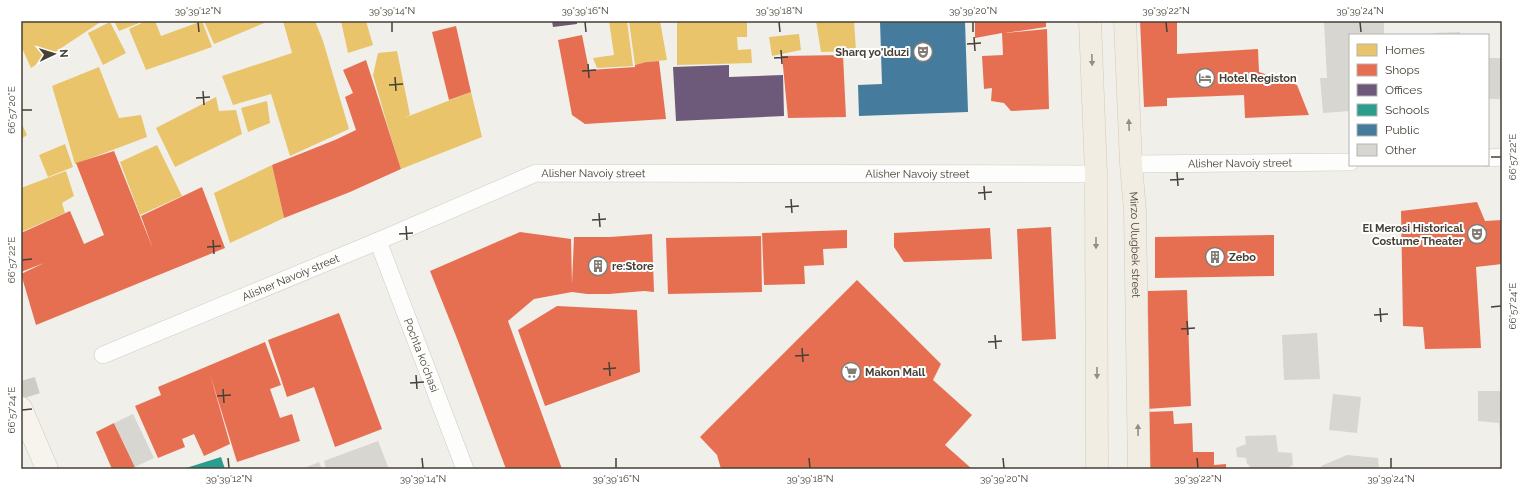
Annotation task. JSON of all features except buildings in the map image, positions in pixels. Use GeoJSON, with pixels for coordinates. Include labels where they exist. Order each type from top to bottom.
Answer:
{"type":"FeatureCollection","features":[{"type":"Feature","properties":{"kind":"main road"},"geometry":{"type":"LineString","coordinates":[[1090,21],[1096,174],[1097,469]]}},
{"type":"Feature","properties":{"kind":"main road","name":"Mirzo Ulugbek street"},"geometry":{"type":"LineString","coordinates":[[1125,21],[1131,164],[1135,211],[1139,469]]}},
{"type":"Feature","properties":{"kind":"main road"},"geometry":{"type":"LineString","coordinates":[[21,408],[47,469]]}},
{"type":"Feature","properties":{"kind":"street"},"geometry":{"type":"LineString","coordinates":[[1489,158],[1502,157]]}},
{"type":"Feature","properties":{"kind":"street","name":"Alisher Navoiy street"},"geometry":{"type":"LineString","coordinates":[[1131,164],[1349,162]]}},
{"type":"Feature","properties":{"kind":"street","name":"Alisher Navoiy street"},"geometry":{"type":"LineString","coordinates":[[103,355],[378,241],[536,173],[1096,174]]}},
{"type":"Feature","properties":{"kind":"street","name":"Pochta ko'chasi"},"geometry":{"type":"LineString","coordinates":[[378,241],[465,469]]}},
{"type":"Feature","properties":{"kind":"tunnel"},"geometry":{"type":"LineString","coordinates":[[21,390],[44,383]]}},
{"type":"Feature","properties":{"kind":"place","name":"Sharq yo'lduzi"},"geometry":{"type":"Point","coordinates":[923,52]}},
{"type":"Feature","properties":{"kind":"place","name":"Hotel Registon"},"geometry":{"type":"Point","coordinates":[1205,78]}},
{"type":"Feature","properties":{"kind":"place","name":"El Merosi Historical Costume Theater"},"geometry":{"type":"Point","coordinates":[1477,234]}},
{"type":"Feature","properties":{"kind":"place","name":"Zebo"},"geometry":{"type":"Point","coordinates":[1215,257]}},
{"type":"Feature","properties":{"kind":"place","name":"re:Store"},"geometry":{"type":"Point","coordinates":[598,266]}},
{"type":"Feature","properties":{"kind":"place","name":"Makon Mall"},"geometry":{"type":"Point","coordinates":[851,372]}}]}
